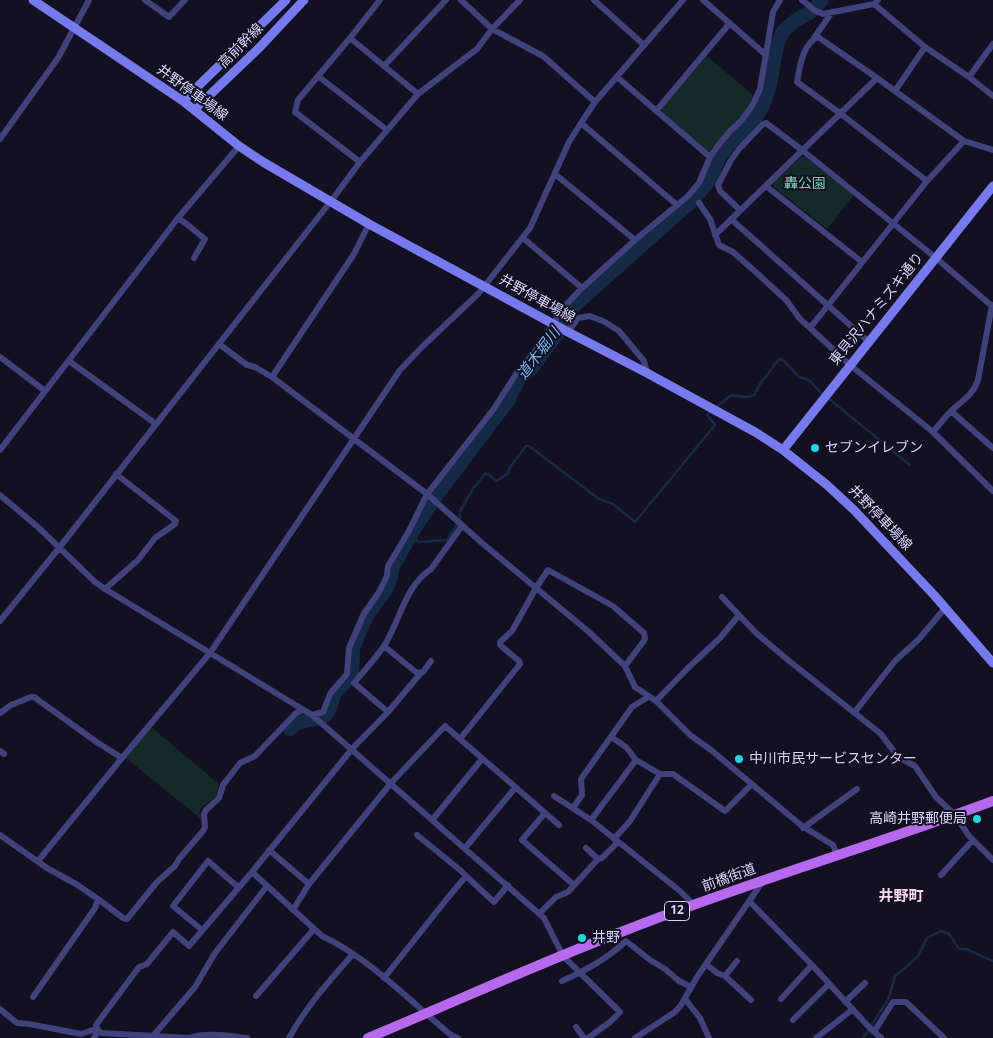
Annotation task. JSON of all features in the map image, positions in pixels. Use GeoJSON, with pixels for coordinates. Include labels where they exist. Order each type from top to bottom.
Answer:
{"type":"FeatureCollection","features":[{"type":"Feature","properties":{"kind":"main road","name":"井野停車場線"},"geometry":{"type":"LineString","coordinates":[[32,0],[183,101],[239,146],[263,162],[369,224],[647,373],[755,432],[783,450],[854,510],[993,663]]}},
{"type":"Feature","properties":{"kind":"main road","name":"高前幹線"},"geometry":{"type":"LineString","coordinates":[[183,101],[286,0]]}},
{"type":"Feature","properties":{"kind":"main road","name":"高前幹線"},"geometry":{"type":"LineString","coordinates":[[194,110],[260,48],[304,0]]}},
{"type":"Feature","properties":{"kind":"main road","name":"東貝沢ハナミズキ通り"},"geometry":{"type":"LineString","coordinates":[[783,450],[991,192]]}},
{"type":"Feature","properties":{"kind":"main road","name":"前橋街道"},"geometry":{"type":"LineString","coordinates":[[368,1038],[563,956],[694,905],[955,815],[993,800]]}},
{"type":"Feature","properties":{"kind":"street"},"geometry":{"type":"LineString","coordinates":[[0,139],[58,58],[89,0]]}},
{"type":"Feature","properties":{"kind":"street"},"geometry":{"type":"LineString","coordinates":[[145,0],[169,17],[185,0]]}},
{"type":"Feature","properties":{"kind":"street"},"geometry":{"type":"LineString","coordinates":[[360,162],[295,112],[298,100],[380,0]]}},
{"type":"Feature","properties":{"kind":"street"},"geometry":{"type":"LineString","coordinates":[[384,66],[446,0]]}},
{"type":"Feature","properties":{"kind":"street"},"geometry":{"type":"LineString","coordinates":[[461,0],[492,29],[543,56],[595,102]]}},
{"type":"Feature","properties":{"kind":"street"},"geometry":{"type":"LineString","coordinates":[[0,621],[386,130],[418,94],[477,49],[492,29],[520,0]]}},
{"type":"Feature","properties":{"kind":"street"},"geometry":{"type":"LineString","coordinates":[[594,0],[644,46]]}},
{"type":"Feature","properties":{"kind":"street"},"geometry":{"type":"LineString","coordinates":[[38,861],[210,653],[400,370],[479,293],[523,238],[530,228],[569,142],[595,102],[683,0]]}},
{"type":"Feature","properties":{"kind":"street"},"geometry":{"type":"LineString","coordinates":[[703,0],[766,55]]}},
{"type":"Feature","properties":{"kind":"street"},"geometry":{"type":"LineString","coordinates":[[312,715],[323,712],[330,694],[348,674],[349,648],[364,614],[387,576],[388,566],[408,533],[427,494],[536,350],[560,311],[582,288],[635,240],[688,196],[699,183],[710,157],[730,131],[742,121],[752,106],[760,88],[773,12],[780,0]]}},
{"type":"Feature","properties":{"kind":"street"},"geometry":{"type":"LineString","coordinates":[[802,0],[814,10],[823,14],[876,2],[925,47],[993,96]]}},
{"type":"Feature","properties":{"kind":"street"},"geometry":{"type":"LineString","coordinates":[[832,12],[803,54],[797,82],[927,181]]}},
{"type":"Feature","properties":{"kind":"street"},"geometry":{"type":"LineString","coordinates":[[656,111],[730,23]]}},
{"type":"Feature","properties":{"kind":"street"},"geometry":{"type":"LineString","coordinates":[[814,38],[818,37],[964,142],[993,150]]}},
{"type":"Feature","properties":{"kind":"street"},"geometry":{"type":"LineString","coordinates":[[350,38],[418,94]]}},
{"type":"Feature","properties":{"kind":"street"},"geometry":{"type":"LineString","coordinates":[[969,77],[993,44]]}},
{"type":"Feature","properties":{"kind":"street"},"geometry":{"type":"LineString","coordinates":[[894,91],[925,47]]}},
{"type":"Feature","properties":{"kind":"street"},"geometry":{"type":"LineString","coordinates":[[318,76],[386,130]]}},
{"type":"Feature","properties":{"kind":"street"},"geometry":{"type":"LineString","coordinates":[[617,77],[710,157]]}},
{"type":"Feature","properties":{"kind":"street"},"geometry":{"type":"LineString","coordinates":[[714,234],[877,78]]}},
{"type":"Feature","properties":{"kind":"street"},"geometry":{"type":"LineString","coordinates":[[581,123],[676,205]]}},
{"type":"Feature","properties":{"kind":"street"},"geometry":{"type":"LineString","coordinates":[[740,210],[720,191],[718,185],[739,149],[766,123],[993,305],[976,387],[933,432]]}},
{"type":"Feature","properties":{"kind":"street"},"geometry":{"type":"LineString","coordinates":[[810,328],[927,181],[964,142]]}},
{"type":"Feature","properties":{"kind":"street"},"geometry":{"type":"LineString","coordinates":[[0,450],[178,218],[239,146]]}},
{"type":"Feature","properties":{"kind":"street"},"geometry":{"type":"LineString","coordinates":[[555,174],[635,240]]}},
{"type":"Feature","properties":{"kind":"street"},"geometry":{"type":"LineString","coordinates":[[766,186],[862,262]]}},
{"type":"Feature","properties":{"kind":"street"},"geometry":{"type":"LineString","coordinates":[[699,203],[710,219],[719,245],[733,252],[758,274],[787,301],[800,319],[850,365],[933,432],[993,491]]}},
{"type":"Feature","properties":{"kind":"street"},"geometry":{"type":"LineString","coordinates":[[178,218],[205,238],[194,258]]}},
{"type":"Feature","properties":{"kind":"street"},"geometry":{"type":"LineString","coordinates":[[731,219],[869,342]]}},
{"type":"Feature","properties":{"kind":"street"},"geometry":{"type":"LineString","coordinates":[[272,377],[354,254],[369,224]]}},
{"type":"Feature","properties":{"kind":"street"},"geometry":{"type":"LineString","coordinates":[[523,238],[582,288]]}},
{"type":"Feature","properties":{"kind":"street"},"geometry":{"type":"LineString","coordinates":[[568,332],[578,318],[590,316],[606,322],[619,331],[644,361],[647,373]]}},
{"type":"Feature","properties":{"kind":"street"},"geometry":{"type":"LineString","coordinates":[[219,344],[248,365],[272,377],[427,494],[462,526],[589,632],[624,666],[635,688],[656,701],[690,735],[711,750],[804,828],[833,845],[837,855]]}},
{"type":"Feature","properties":{"kind":"street"},"geometry":{"type":"LineString","coordinates":[[0,357],[45,391]]}},
{"type":"Feature","properties":{"kind":"street"},"geometry":{"type":"LineString","coordinates":[[69,361],[156,424]]}},
{"type":"Feature","properties":{"kind":"street"},"geometry":{"type":"LineString","coordinates":[[951,411],[993,448]]}},
{"type":"Feature","properties":{"kind":"street"},"geometry":{"type":"LineString","coordinates":[[105,589],[138,560],[155,538],[175,524],[176,521],[116,474]]}},
{"type":"Feature","properties":{"kind":"street"},"geometry":{"type":"LineString","coordinates":[[0,494],[39,528],[95,582],[312,715],[540,913],[563,956],[620,1012],[588,1038]]}},
{"type":"Feature","properties":{"kind":"street"},"geometry":{"type":"LineString","coordinates":[[388,712],[354,683],[384,646],[412,590],[425,573],[431,569],[462,526]]}},
{"type":"Feature","properties":{"kind":"street"},"geometry":{"type":"LineString","coordinates":[[460,738],[520,664],[500,642],[512,630],[548,570],[613,606],[644,634],[643,642],[624,666]]}},
{"type":"Feature","properties":{"kind":"street"},"geometry":{"type":"LineString","coordinates":[[722,598],[756,633],[881,734],[898,757],[915,766],[936,797],[955,815],[968,836],[991,856]]}},
{"type":"Feature","properties":{"kind":"street"},"geometry":{"type":"LineString","coordinates":[[854,713],[895,661],[919,638],[945,608]]}},
{"type":"Feature","properties":{"kind":"street"},"geometry":{"type":"LineString","coordinates":[[656,701],[720,638],[739,614]]}},
{"type":"Feature","properties":{"kind":"street"},"geometry":{"type":"LineString","coordinates":[[384,646],[420,674]]}},
{"type":"Feature","properties":{"kind":"street"},"geometry":{"type":"LineString","coordinates":[[94,1038],[97,1030],[96,1025],[139,967],[147,964],[173,932],[189,946],[352,749],[388,712],[431,661]]}},
{"type":"Feature","properties":{"kind":"street"},"geometry":{"type":"LineString","coordinates":[[573,808],[582,795],[581,778],[632,708],[648,696]]}},
{"type":"Feature","properties":{"kind":"street"},"geometry":{"type":"LineString","coordinates":[[0,714],[13,704],[34,697],[122,758]]}},
{"type":"Feature","properties":{"kind":"street"},"geometry":{"type":"LineString","coordinates":[[0,835],[47,868],[76,884],[122,918],[128,918],[157,882],[175,866],[203,831],[206,810],[219,798],[224,785],[240,764],[256,756],[296,713],[303,710]]}},
{"type":"Feature","properties":{"kind":"street"},"geometry":{"type":"LineString","coordinates":[[293,910],[309,884],[391,784],[444,726],[559,825]]}},
{"type":"Feature","properties":{"kind":"street"},"geometry":{"type":"LineString","coordinates":[[611,737],[626,748],[636,760],[660,774],[673,774],[725,811],[751,785]]}},
{"type":"Feature","properties":{"kind":"street"},"geometry":{"type":"LineString","coordinates":[[433,820],[482,759]]}},
{"type":"Feature","properties":{"kind":"street"},"geometry":{"type":"LineString","coordinates":[[591,820],[636,760]]}},
{"type":"Feature","properties":{"kind":"street"},"geometry":{"type":"LineString","coordinates":[[540,913],[556,897],[568,892],[598,859],[602,858],[630,821],[660,774]]}},
{"type":"Feature","properties":{"kind":"street"},"geometry":{"type":"LineString","coordinates":[[465,848],[515,788]]}},
{"type":"Feature","properties":{"kind":"street"},"geometry":{"type":"LineString","coordinates":[[804,828],[857,789]]}},
{"type":"Feature","properties":{"kind":"street"},"geometry":{"type":"LineString","coordinates":[[554,796],[591,820],[680,890],[694,905]]}},
{"type":"Feature","properties":{"kind":"street"},"geometry":{"type":"LineString","coordinates":[[545,813],[522,840],[574,885]]}},
{"type":"Feature","properties":{"kind":"street"},"geometry":{"type":"LineString","coordinates":[[417,835],[460,870],[494,902],[508,885]]}},
{"type":"Feature","properties":{"kind":"street"},"geometry":{"type":"LineString","coordinates":[[941,875],[973,840]]}},
{"type":"Feature","properties":{"kind":"street"},"geometry":{"type":"LineString","coordinates":[[586,848],[598,859]]}},
{"type":"Feature","properties":{"kind":"street"},"geometry":{"type":"LineString","coordinates":[[269,850],[309,884]]}},
{"type":"Feature","properties":{"kind":"street"},"geometry":{"type":"LineString","coordinates":[[202,930],[173,906],[208,861],[238,887]]}},
{"type":"Feature","properties":{"kind":"street"},"geometry":{"type":"LineString","coordinates":[[252,872],[322,936],[353,954],[384,978],[448,1037],[458,1038]]}},
{"type":"Feature","properties":{"kind":"street"},"geometry":{"type":"LineString","coordinates":[[384,978],[466,876]]}},
{"type":"Feature","properties":{"kind":"street"},"geometry":{"type":"LineString","coordinates":[[635,1038],[675,1012],[748,901],[764,880]]}},
{"type":"Feature","properties":{"kind":"street"},"geometry":{"type":"LineString","coordinates":[[154,1036],[195,987],[215,954],[267,886]]}},
{"type":"Feature","properties":{"kind":"street"},"geometry":{"type":"LineString","coordinates":[[33,997],[95,908],[98,899]]}},
{"type":"Feature","properties":{"kind":"street"},"geometry":{"type":"LineString","coordinates":[[748,901],[881,1038]]}},
{"type":"Feature","properties":{"kind":"street"},"geometry":{"type":"LineString","coordinates":[[256,996],[314,929]]}},
{"type":"Feature","properties":{"kind":"street"},"geometry":{"type":"LineString","coordinates":[[610,937],[618,948]]}},
{"type":"Feature","properties":{"kind":"street"},"geometry":{"type":"LineString","coordinates":[[562,981],[580,973],[626,941],[687,986],[691,986]]}},
{"type":"Feature","properties":{"kind":"street"},"geometry":{"type":"LineString","coordinates":[[289,1038],[298,1020],[353,954]]}},
{"type":"Feature","properties":{"kind":"street"},"geometry":{"type":"LineString","coordinates":[[725,976],[737,961]]}},
{"type":"Feature","properties":{"kind":"street"},"geometry":{"type":"LineString","coordinates":[[706,964],[717,973],[725,976],[751,1000]]}},
{"type":"Feature","properties":{"kind":"street"},"geometry":{"type":"LineString","coordinates":[[781,999],[812,965]]}},
{"type":"Feature","properties":{"kind":"street"},"geometry":{"type":"LineString","coordinates":[[846,1002],[865,983]]}},
{"type":"Feature","properties":{"kind":"street"},"geometry":{"type":"LineString","coordinates":[[794,1020],[829,984]]}},
{"type":"Feature","properties":{"kind":"street"},"geometry":{"type":"LineString","coordinates":[[685,999],[700,1018],[709,1038]]}},
{"type":"Feature","properties":{"kind":"street"},"geometry":{"type":"LineString","coordinates":[[874,1032],[893,1002],[906,1002],[944,1038]]}},
{"type":"Feature","properties":{"kind":"street"},"geometry":{"type":"LineString","coordinates":[[0,1009],[17,1023],[81,1034],[97,1030],[102,1033],[190,1038],[199,1035],[247,1038]]}},
{"type":"Feature","properties":{"kind":"street"},"geometry":{"type":"LineString","coordinates":[[816,1038],[853,1009]]}},
{"type":"Feature","properties":{"kind":"street"},"geometry":{"type":"LineString","coordinates":[[576,1027],[584,1038]]}},
{"type":"Feature","properties":{"kind":"green space"},"geometry":{"type":"Polygon","coordinates":[[[707,56],[753,95],[741,118],[710,151],[706,151],[662,112],[662,108],[707,56]]]}},
{"type":"Feature","properties":{"kind":"green space","name":"轟公園"},"geometry":{"type":"Polygon","coordinates":[[[801,157],[805,157],[854,195],[827,229],[774,187],[773,183],[801,157]]]}},
{"type":"Feature","properties":{"kind":"green space"},"geometry":{"type":"Polygon","coordinates":[[[151,727],[219,784],[216,796],[200,809],[201,819],[126,758],[151,727]]]}},
{"type":"Feature","properties":{"kind":"waterway","name":"道木堀川"},"geometry":{"type":"LineString","coordinates":[[290,729],[303,721],[318,719],[326,715],[335,693],[352,676],[353,648],[367,615],[385,591],[391,578],[392,568],[433,500],[508,401],[520,376],[531,369],[576,304],[694,199],[709,181],[719,158],[728,145],[751,124],[763,106],[770,85],[777,45],[783,31],[796,20],[811,12],[822,0]]}},
{"type":"Feature","properties":{"kind":"waterway"},"geometry":{"type":"LineString","coordinates":[[410,536],[419,542],[447,540],[460,520],[460,511],[473,489],[486,473],[497,481],[508,473],[510,467],[526,446],[529,446],[599,499],[613,504],[635,522],[715,425],[707,415],[730,396],[748,397],[754,395],[779,359],[783,360],[799,377],[809,380],[823,395]]}},
{"type":"Feature","properties":{"kind":"waterway"},"geometry":{"type":"LineString","coordinates":[[828,398],[910,465]]}},
{"type":"Feature","properties":{"kind":"waterway"},"geometry":{"type":"LineString","coordinates":[[863,1038],[888,1000],[895,976],[918,956],[927,938],[941,931],[949,934],[959,949],[966,949],[993,961]]}},
{"type":"Feature","properties":{"kind":"place","name":"セブンイレブン"},"geometry":{"type":"Point","coordinates":[815,448]}},
{"type":"Feature","properties":{"kind":"place","name":"中川市民サービスセンター"},"geometry":{"type":"Point","coordinates":[739,759]}},
{"type":"Feature","properties":{"kind":"place","name":"高崎井野郵便局"},"geometry":{"type":"Point","coordinates":[977,819]}},
{"type":"Feature","properties":{"kind":"place","name":"井野"},"geometry":{"type":"Point","coordinates":[582,938]}},
{"type":"Feature","properties":{"kind":"district","name":"井野町"},"geometry":{"type":"Point","coordinates":[901,897]}}]}
